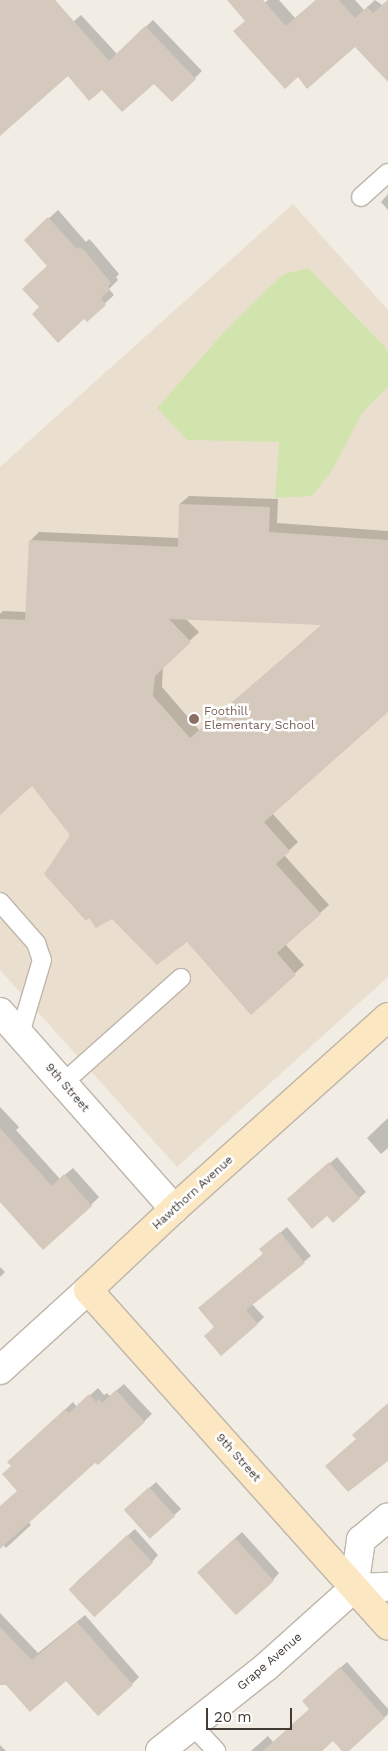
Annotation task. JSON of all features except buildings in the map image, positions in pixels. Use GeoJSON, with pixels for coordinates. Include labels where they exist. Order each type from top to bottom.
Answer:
{"type":"FeatureCollection","features":[{"type":"Feature","properties":{"kind":"street","name":"9th Street"},"geometry":{"type":"LineString","coordinates":[[0,1012],[174,1209]]}},
{"type":"Feature","properties":{"kind":"street","name":"Hawthorn Avenue"},"geometry":{"type":"LineString","coordinates":[[0,1370],[174,1209],[388,1017]]}},
{"type":"Feature","properties":{"kind":"street","name":"9th Street"},"geometry":{"type":"LineString","coordinates":[[88,1290],[388,1624]]}},
{"type":"Feature","properties":{"kind":"street"},"geometry":{"type":"LineString","coordinates":[[388,1517],[361,1540],[354,1588],[388,1587]]}},
{"type":"Feature","properties":{"kind":"street","name":"Grape Avenue"},"geometry":{"type":"LineString","coordinates":[[160,1751],[266,1667],[354,1588]]}},
{"type":"Feature","properties":{"kind":"lane"},"geometry":{"type":"LineString","coordinates":[[361,197],[388,172]]}},
{"type":"Feature","properties":{"kind":"lane"},"geometry":{"type":"LineString","coordinates":[[0,902],[36,943],[42,960],[20,1034]]}},
{"type":"Feature","properties":{"kind":"lane"},"geometry":{"type":"LineString","coordinates":[[63,1084],[182,978]]}},
{"type":"Feature","properties":{"kind":"lane"},"geometry":{"type":"LineString","coordinates":[[193,1726],[216,1751]]}},
{"type":"Feature","properties":{"kind":"shaded area","name":"Foothill Elementary School"},"geometry":{"type":"Polygon","coordinates":[[[293,204],[388,310],[388,977],[177,1167],[0,970],[0,467],[293,204]]]}},
{"type":"Feature","properties":{"kind":"green space"},"geometry":{"type":"Polygon","coordinates":[[[308,268],[385,347],[388,353],[388,387],[362,413],[333,469],[312,496],[275,498],[279,442],[187,440],[157,408],[226,330],[266,290],[284,274],[308,268]]]}},
{"type":"Feature","properties":{"kind":"place","name":"Foothill Elementary School"},"geometry":{"type":"Point","coordinates":[194,719]}}]}
